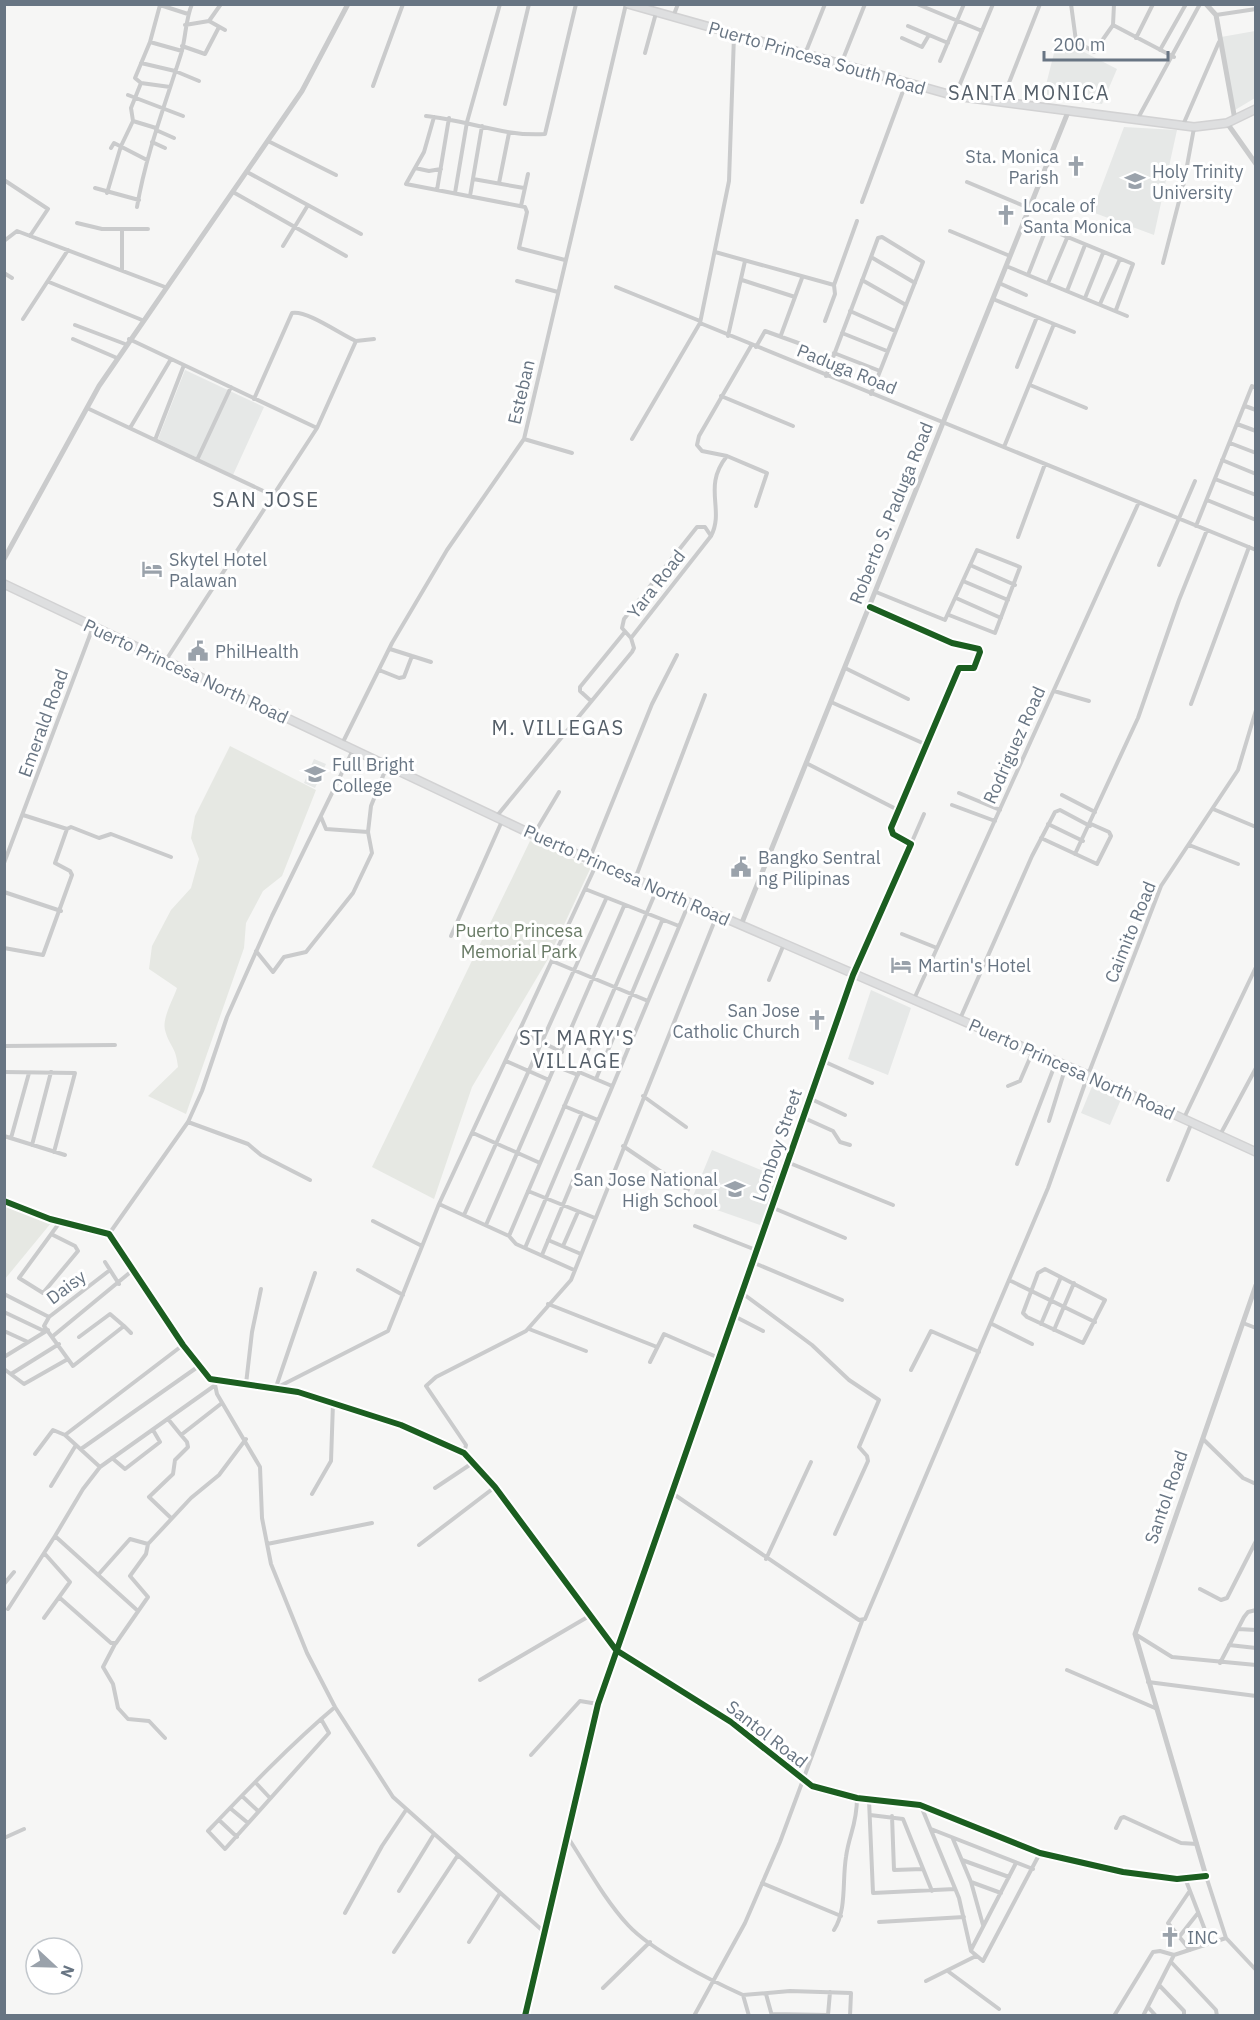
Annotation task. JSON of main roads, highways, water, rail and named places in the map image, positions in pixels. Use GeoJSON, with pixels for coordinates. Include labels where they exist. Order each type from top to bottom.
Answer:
{"type":"FeatureCollection","features":[{"type":"Feature","properties":{"kind":"main road","name":"Puerto Princesa South Road"},"geometry":{"type":"LineString","coordinates":[[627,4],[906,84],[1001,104],[1194,127],[1227,123],[1256,110]]}},
{"type":"Feature","properties":{"kind":"main road","name":"Puerto Princesa North Road"},"geometry":{"type":"LineString","coordinates":[[4,584],[533,835],[1088,1075],[1256,1152]]}},
{"type":"Feature","properties":{"kind":"place","name":"Sta. Monica Parish"},"geometry":{"type":"Point","coordinates":[1076,166]}},
{"type":"Feature","properties":{"kind":"place","name":"Holy Trinity University"},"geometry":{"type":"Point","coordinates":[1135,181]}},
{"type":"Feature","properties":{"kind":"place","name":"Locale of Santa Monica"},"geometry":{"type":"Point","coordinates":[1006,215]}},
{"type":"Feature","properties":{"kind":"place","name":"Skytel Hotel Palawan"},"geometry":{"type":"Point","coordinates":[152,569]}},
{"type":"Feature","properties":{"kind":"place","name":"PhilHealth"},"geometry":{"type":"Point","coordinates":[198,651]}},
{"type":"Feature","properties":{"kind":"place","name":"Full Bright College"},"geometry":{"type":"Point","coordinates":[315,774]}},
{"type":"Feature","properties":{"kind":"place","name":"Bangko Sentral ng Pilipinas"},"geometry":{"type":"Point","coordinates":[741,867]}},
{"type":"Feature","properties":{"kind":"place","name":"Martin's Hotel"},"geometry":{"type":"Point","coordinates":[901,965]}},
{"type":"Feature","properties":{"kind":"place","name":"San Jose Catholic Church"},"geometry":{"type":"Point","coordinates":[817,1020]}},
{"type":"Feature","properties":{"kind":"place","name":"San Jose National High School"},"geometry":{"type":"Point","coordinates":[735,1189]}},
{"type":"Feature","properties":{"kind":"place","name":"INC"},"geometry":{"type":"Point","coordinates":[1170,1937]}},
{"type":"Feature","properties":{"kind":"district","name":"SANTA MONICA"},"geometry":{"type":"Point","coordinates":[1029,92]}},
{"type":"Feature","properties":{"kind":"district","name":"SAN JOSE"},"geometry":{"type":"Point","coordinates":[266,499]}},
{"type":"Feature","properties":{"kind":"district","name":"M. VILLEGAS"},"geometry":{"type":"Point","coordinates":[558,727]}},
{"type":"Feature","properties":{"kind":"district","name":"ST. MARY'S VILLAGE"},"geometry":{"type":"Point","coordinates":[577,1048]}},
{"type":"Feature","properties":{"kind":"park label","name":"Puerto Princesa Memorial Park"},"geometry":{"type":"Point","coordinates":[519,940]}}]}
